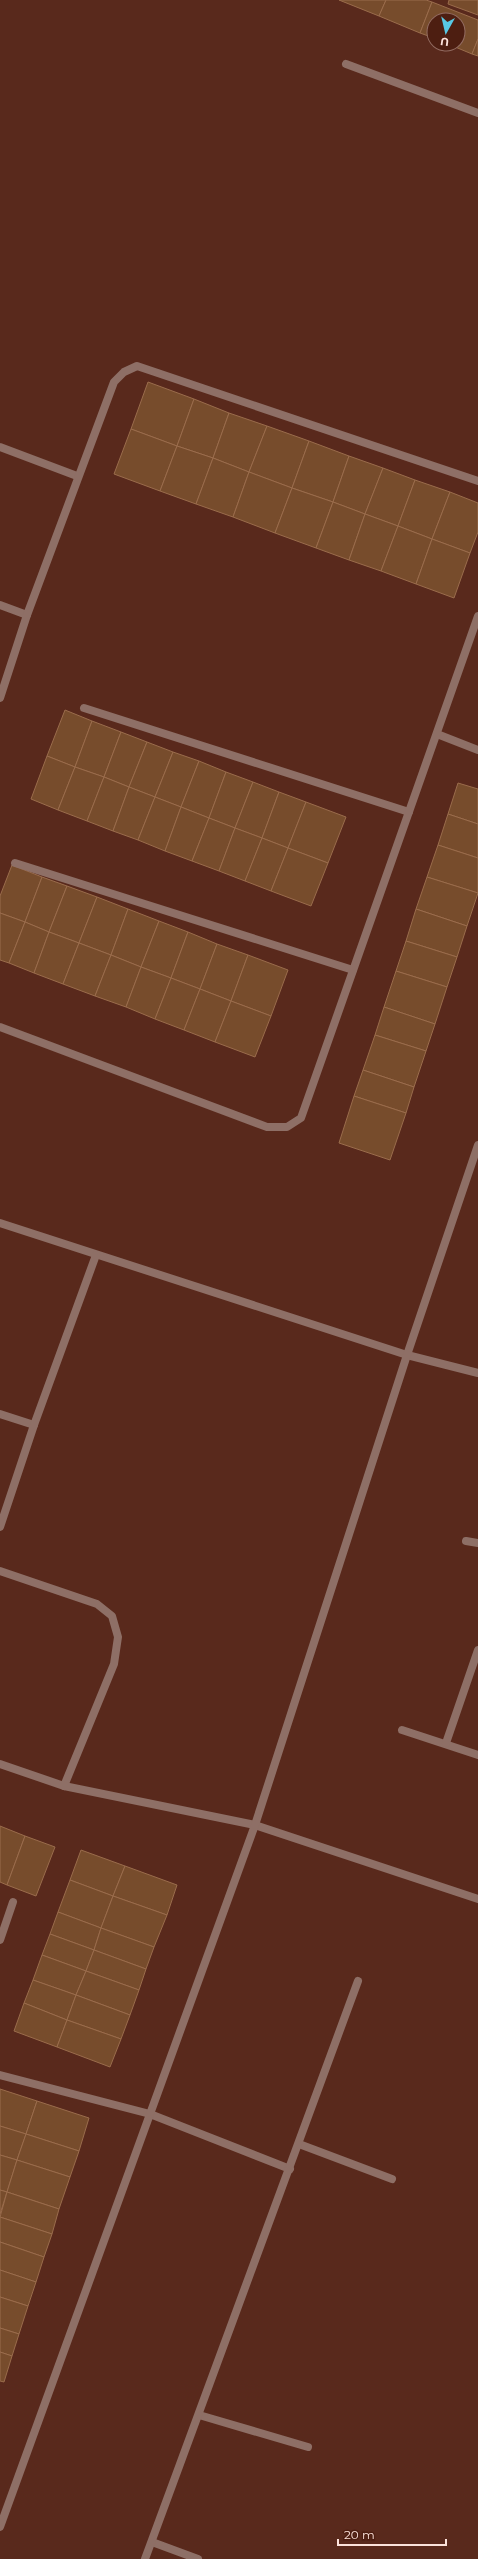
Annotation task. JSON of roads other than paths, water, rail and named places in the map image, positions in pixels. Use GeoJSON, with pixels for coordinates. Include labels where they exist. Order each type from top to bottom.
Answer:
{"type":"FeatureCollection","features":[{"type":"Feature","properties":{"kind":"street"},"geometry":{"type":"LineString","coordinates":[[346,64],[478,113]]}},
{"type":"Feature","properties":{"kind":"street"},"geometry":{"type":"LineString","coordinates":[[0,698],[27,615],[77,476],[114,382],[124,372],[137,366],[478,481]]}},
{"type":"Feature","properties":{"kind":"street"},"geometry":{"type":"LineString","coordinates":[[0,447],[77,476]]}},
{"type":"Feature","properties":{"kind":"street"},"geometry":{"type":"LineString","coordinates":[[0,605],[27,615]]}},
{"type":"Feature","properties":{"kind":"street"},"geometry":{"type":"LineString","coordinates":[[0,1027],[266,1127],[287,1127],[301,1118],[478,616]]}},
{"type":"Feature","properties":{"kind":"street"},"geometry":{"type":"LineString","coordinates":[[84,708],[408,812]]}},
{"type":"Feature","properties":{"kind":"street"},"geometry":{"type":"LineString","coordinates":[[436,734],[478,750]]}},
{"type":"Feature","properties":{"kind":"street"},"geometry":{"type":"LineString","coordinates":[[15,863],[353,970]]}},
{"type":"Feature","properties":{"kind":"street"},"geometry":{"type":"LineString","coordinates":[[0,2527],[255,1825],[407,1355],[478,1145]]}},
{"type":"Feature","properties":{"kind":"street"},"geometry":{"type":"LineString","coordinates":[[0,1223],[407,1355],[478,1373]]}},
{"type":"Feature","properties":{"kind":"street"},"geometry":{"type":"LineString","coordinates":[[0,1527],[34,1425],[96,1255]]}},
{"type":"Feature","properties":{"kind":"street"},"geometry":{"type":"LineString","coordinates":[[0,1414],[34,1425]]}},
{"type":"Feature","properties":{"kind":"street"},"geometry":{"type":"LineString","coordinates":[[466,1541],[478,1543]]}},
{"type":"Feature","properties":{"kind":"street"},"geometry":{"type":"LineString","coordinates":[[0,1571],[97,1604],[112,1616],[118,1637],[114,1664],[64,1786]]}},
{"type":"Feature","properties":{"kind":"street"},"geometry":{"type":"LineString","coordinates":[[446,1743],[478,1650]]}},
{"type":"Feature","properties":{"kind":"street"},"geometry":{"type":"LineString","coordinates":[[402,1730],[446,1743],[478,1755]]}},
{"type":"Feature","properties":{"kind":"street"},"geometry":{"type":"LineString","coordinates":[[0,1764],[64,1786],[255,1825],[478,1899]]}},
{"type":"Feature","properties":{"kind":"street"},"geometry":{"type":"LineString","coordinates":[[0,1940],[13,1902]]}},
{"type":"Feature","properties":{"kind":"street"},"geometry":{"type":"LineString","coordinates":[[145,2559],[290,2169],[358,1981]]}},
{"type":"Feature","properties":{"kind":"street"},"geometry":{"type":"LineString","coordinates":[[0,2075],[150,2114],[290,2169]]}},
{"type":"Feature","properties":{"kind":"street"},"geometry":{"type":"LineString","coordinates":[[299,2144],[392,2179]]}},
{"type":"Feature","properties":{"kind":"street"},"geometry":{"type":"LineString","coordinates":[[199,2415],[308,2447]]}},
{"type":"Feature","properties":{"kind":"street"},"geometry":{"type":"LineString","coordinates":[[152,2542],[198,2559]]}}]}
